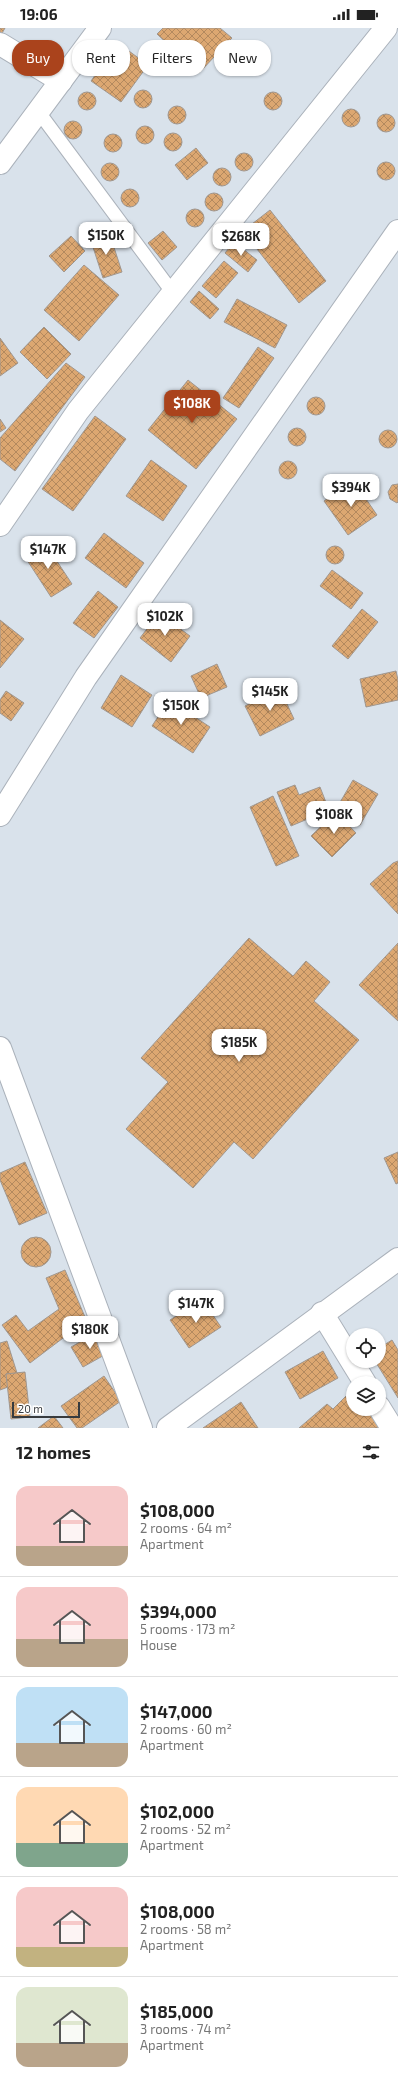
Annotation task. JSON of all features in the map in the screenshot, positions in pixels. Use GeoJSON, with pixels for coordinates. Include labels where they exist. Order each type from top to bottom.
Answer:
{"type":"FeatureCollection","features":[{"type":"Feature","properties":{"kind":"street"},"geometry":{"type":"LineString","coordinates":[[0,163],[100,28]]}},
{"type":"Feature","properties":{"kind":"street"},"geometry":{"type":"LineString","coordinates":[[3,513],[78,412],[386,28]]}},
{"type":"Feature","properties":{"kind":"street"},"geometry":{"type":"LineString","coordinates":[[0,44],[61,80]]}},
{"type":"Feature","properties":{"kind":"street"},"geometry":{"type":"LineString","coordinates":[[0,815],[86,678],[398,231]]}},
{"type":"Feature","properties":{"kind":"street"},"geometry":{"type":"LineString","coordinates":[[0,1048],[4,1077],[141,1428]]}},
{"type":"Feature","properties":{"kind":"street"},"geometry":{"type":"LineString","coordinates":[[168,1428],[322,1313],[398,1259]]}},
{"type":"Feature","properties":{"kind":"street"},"geometry":{"type":"LineString","coordinates":[[322,1313],[361,1376]]}},
{"type":"Feature","properties":{"kind":"street"},"geometry":{"type":"LineString","coordinates":[[385,1416],[392,1428]]}},
{"type":"Feature","properties":{"kind":"lane"},"geometry":{"type":"LineString","coordinates":[[38,112],[173,293]]}},
{"type":"Feature","properties":{"kind":"building"},"geometry":{"type":"Polygon","coordinates":[[[0,28],[5,28],[1,35],[0,34],[0,28]]]}},
{"type":"Feature","properties":{"kind":"building"},"geometry":{"type":"Polygon","coordinates":[[[163,28],[220,28],[232,38],[230,40],[214,40],[214,57],[206,66],[206,40],[163,40],[157,34],[163,28]]]}},
{"type":"Feature","properties":{"kind":"building"},"geometry":{"type":"Polygon","coordinates":[[[130,52],[138,58],[138,76],[140,76],[121,102],[91,81],[95,76],[130,76],[130,52]]]}},
{"type":"Feature","properties":{"kind":"building"},"geometry":{"type":"Polygon","coordinates":[[[143,90],[149,93],[152,99],[149,105],[143,108],[137,105],[134,99],[137,93],[143,90]]]}},
{"type":"Feature","properties":{"kind":"building"},"geometry":{"type":"Polygon","coordinates":[[[87,92],[91,93],[95,97],[95,105],[91,109],[87,110],[83,109],[79,105],[78,101],[79,97],[83,93],[87,92]]]}},
{"type":"Feature","properties":{"kind":"building"},"geometry":{"type":"Polygon","coordinates":[[[273,92],[277,93],[281,97],[281,105],[277,109],[273,110],[269,109],[265,105],[264,101],[265,97],[269,93],[273,92]]]}},
{"type":"Feature","properties":{"kind":"building"},"geometry":{"type":"Polygon","coordinates":[[[173,106],[181,106],[186,111],[184,122],[181,124],[173,124],[168,119],[168,111],[173,106]]]}},
{"type":"Feature","properties":{"kind":"building"},"geometry":{"type":"Polygon","coordinates":[[[351,109],[355,110],[359,114],[359,122],[355,126],[351,127],[347,126],[343,122],[342,118],[343,114],[347,110],[351,109]]]}},
{"type":"Feature","properties":{"kind":"building"},"geometry":{"type":"Polygon","coordinates":[[[386,114],[390,115],[394,119],[394,127],[390,131],[386,132],[382,131],[378,127],[377,123],[378,119],[382,115],[386,114]]]}},
{"type":"Feature","properties":{"kind":"building"},"geometry":{"type":"Polygon","coordinates":[[[73,121],[77,122],[81,126],[81,134],[77,138],[73,139],[69,138],[65,134],[64,130],[65,126],[69,122],[73,121]]]}},
{"type":"Feature","properties":{"kind":"building"},"geometry":{"type":"Polygon","coordinates":[[[145,126],[149,127],[153,131],[153,139],[149,143],[145,144],[141,143],[137,139],[136,135],[137,131],[141,127],[145,126]]]}},
{"type":"Feature","properties":{"kind":"building"},"geometry":{"type":"Polygon","coordinates":[[[173,133],[177,134],[181,138],[181,146],[177,150],[173,151],[169,150],[165,146],[164,142],[165,138],[169,134],[173,133]]]}},
{"type":"Feature","properties":{"kind":"building"},"geometry":{"type":"Polygon","coordinates":[[[113,134],[117,135],[121,139],[121,147],[117,151],[113,152],[109,151],[105,147],[104,143],[105,139],[109,135],[113,134]]]}},
{"type":"Feature","properties":{"kind":"building"},"geometry":{"type":"Polygon","coordinates":[[[196,148],[208,163],[187,180],[175,165],[196,148]]]}},
{"type":"Feature","properties":{"kind":"building"},"geometry":{"type":"Polygon","coordinates":[[[240,153],[248,153],[253,158],[251,169],[248,171],[240,171],[235,166],[235,158],[240,153]]]}},
{"type":"Feature","properties":{"kind":"building"},"geometry":{"type":"Polygon","coordinates":[[[386,162],[390,163],[394,167],[394,175],[390,179],[386,180],[382,179],[378,175],[377,171],[378,167],[382,163],[386,162]]]}},
{"type":"Feature","properties":{"kind":"building"},"geometry":{"type":"Polygon","coordinates":[[[110,163],[114,164],[118,168],[118,176],[114,180],[110,181],[106,180],[102,176],[101,172],[102,168],[106,164],[110,163]]]}},
{"type":"Feature","properties":{"kind":"building"},"geometry":{"type":"Polygon","coordinates":[[[218,168],[226,168],[231,173],[229,184],[226,186],[218,186],[213,181],[213,173],[218,168]]]}},
{"type":"Feature","properties":{"kind":"building"},"geometry":{"type":"Polygon","coordinates":[[[126,189],[134,189],[139,194],[137,205],[134,207],[126,207],[121,202],[121,194],[126,189]]]}},
{"type":"Feature","properties":{"kind":"building"},"geometry":{"type":"Polygon","coordinates":[[[210,193],[218,193],[223,198],[221,209],[218,211],[210,211],[205,206],[205,198],[210,193]]]}},
{"type":"Feature","properties":{"kind":"building"},"geometry":{"type":"Polygon","coordinates":[[[195,209],[201,212],[204,218],[201,224],[195,227],[189,224],[186,218],[189,212],[195,209]]]}},
{"type":"Feature","properties":{"kind":"building"},"geometry":{"type":"Polygon","coordinates":[[[270,210],[326,281],[299,303],[243,231],[270,210]]]}},
{"type":"Feature","properties":{"kind":"building"},"geometry":{"type":"Polygon","coordinates":[[[163,231],[177,247],[162,260],[148,243],[163,231]]]}},
{"type":"Feature","properties":{"kind":"building"},"geometry":{"type":"Polygon","coordinates":[[[110,235],[122,272],[103,278],[91,241],[110,235]]]}},
{"type":"Feature","properties":{"kind":"building"},"geometry":{"type":"Polygon","coordinates":[[[71,236],[85,251],[64,272],[49,256],[71,236]]]}},
{"type":"Feature","properties":{"kind":"building"},"geometry":{"type":"Polygon","coordinates":[[[234,242],[257,260],[248,272],[225,253],[234,242]]]}},
{"type":"Feature","properties":{"kind":"building"},"geometry":{"type":"Polygon","coordinates":[[[224,261],[238,273],[216,298],[202,286],[224,261]]]}},
{"type":"Feature","properties":{"kind":"building"},"geometry":{"type":"Polygon","coordinates":[[[84,265],[119,295],[79,341],[44,310],[84,265]]]}},
{"type":"Feature","properties":{"kind":"building"},"geometry":{"type":"Polygon","coordinates":[[[199,291],[219,309],[210,319],[190,302],[199,291]]]}},
{"type":"Feature","properties":{"kind":"building"},"geometry":{"type":"Polygon","coordinates":[[[237,299],[287,325],[275,348],[224,322],[237,299]]]}},
{"type":"Feature","properties":{"kind":"building"},"geometry":{"type":"Polygon","coordinates":[[[44,327],[71,354],[47,379],[20,352],[44,327]]]}},
{"type":"Feature","properties":{"kind":"building"},"geometry":{"type":"Polygon","coordinates":[[[0,338],[18,363],[0,376],[0,338]]]}},
{"type":"Feature","properties":{"kind":"building"},"geometry":{"type":"Polygon","coordinates":[[[258,347],[274,358],[239,408],[223,398],[258,347]]]}},
{"type":"Feature","properties":{"kind":"building"},"geometry":{"type":"Polygon","coordinates":[[[66,363],[85,377],[15,471],[0,459],[0,438],[66,363]]]}},
{"type":"Feature","properties":{"kind":"building"},"geometry":{"type":"Polygon","coordinates":[[[188,380],[237,419],[196,469],[148,430],[188,380]]]}},
{"type":"Feature","properties":{"kind":"building"},"geometry":{"type":"Polygon","coordinates":[[[312,397],[320,397],[325,402],[323,413],[320,415],[312,415],[307,410],[307,402],[312,397]]]}},
{"type":"Feature","properties":{"kind":"building"},"geometry":{"type":"Polygon","coordinates":[[[95,416],[126,439],[73,511],[42,489],[95,416]]]}},
{"type":"Feature","properties":{"kind":"building"},"geometry":{"type":"Polygon","coordinates":[[[0,419],[6,428],[0,432],[0,419]]]}},
{"type":"Feature","properties":{"kind":"building"},"geometry":{"type":"Polygon","coordinates":[[[297,428],[301,429],[305,433],[305,441],[301,445],[297,446],[293,445],[289,441],[288,437],[289,433],[293,429],[297,428]]]}},
{"type":"Feature","properties":{"kind":"building"},"geometry":{"type":"Polygon","coordinates":[[[388,430],[392,431],[396,435],[396,443],[392,447],[388,448],[384,447],[380,443],[379,439],[380,435],[384,431],[388,430]]]}},
{"type":"Feature","properties":{"kind":"building"},"geometry":{"type":"Polygon","coordinates":[[[151,460],[187,486],[163,521],[126,496],[151,460]]]}},
{"type":"Feature","properties":{"kind":"building"},"geometry":{"type":"Polygon","coordinates":[[[284,461],[292,461],[297,466],[295,477],[292,479],[284,479],[279,474],[279,466],[284,461]]]}},
{"type":"Feature","properties":{"kind":"building"},"geometry":{"type":"Polygon","coordinates":[[[353,480],[377,515],[348,535],[324,501],[353,480]]]}},
{"type":"Feature","properties":{"kind":"building"},"geometry":{"type":"Polygon","coordinates":[[[398,484],[397,503],[390,499],[388,492],[392,485],[398,484]]]}},
{"type":"Feature","properties":{"kind":"building"},"geometry":{"type":"Polygon","coordinates":[[[104,533],[144,563],[126,588],[85,558],[104,533]]]}},
{"type":"Feature","properties":{"kind":"building"},"geometry":{"type":"Polygon","coordinates":[[[45,543],[72,584],[51,597],[25,557],[45,543]]]}},
{"type":"Feature","properties":{"kind":"building"},"geometry":{"type":"Polygon","coordinates":[[[335,546],[341,549],[344,555],[341,561],[335,564],[329,561],[326,555],[329,549],[335,546]]]}},
{"type":"Feature","properties":{"kind":"building"},"geometry":{"type":"Polygon","coordinates":[[[332,570],[363,593],[351,609],[320,586],[332,570]]]}},
{"type":"Feature","properties":{"kind":"building"},"geometry":{"type":"Polygon","coordinates":[[[98,591],[118,607],[94,638],[73,623],[98,591]]]}},
{"type":"Feature","properties":{"kind":"building"},"geometry":{"type":"Polygon","coordinates":[[[362,609],[378,622],[348,659],[332,646],[362,609]]]}},
{"type":"Feature","properties":{"kind":"building"},"geometry":{"type":"Polygon","coordinates":[[[159,613],[190,636],[171,662],[140,638],[159,613]]]}},
{"type":"Feature","properties":{"kind":"building"},"geometry":{"type":"Polygon","coordinates":[[[0,620],[24,639],[0,668],[0,620]]]}},
{"type":"Feature","properties":{"kind":"building"},"geometry":{"type":"Polygon","coordinates":[[[217,664],[227,687],[201,698],[191,676],[217,664]]]}},
{"type":"Feature","properties":{"kind":"building"},"geometry":{"type":"Polygon","coordinates":[[[396,671],[398,680],[398,700],[366,707],[360,679],[396,671]]]}},
{"type":"Feature","properties":{"kind":"building"},"geometry":{"type":"Polygon","coordinates":[[[121,675],[152,695],[132,727],[101,708],[121,675]]]}},
{"type":"Feature","properties":{"kind":"building"},"geometry":{"type":"Polygon","coordinates":[[[280,689],[294,719],[260,736],[245,706],[280,689]]]}},
{"type":"Feature","properties":{"kind":"building"},"geometry":{"type":"Polygon","coordinates":[[[6,691],[24,703],[11,721],[0,713],[0,700],[6,691]]]}},
{"type":"Feature","properties":{"kind":"building"},"geometry":{"type":"Polygon","coordinates":[[[169,700],[210,727],[193,753],[152,726],[169,700]]]}},
{"type":"Feature","properties":{"kind":"building"},"geometry":{"type":"Polygon","coordinates":[[[353,780],[378,794],[360,825],[335,811],[353,780]]]}},
{"type":"Feature","properties":{"kind":"building"},"geometry":{"type":"Polygon","coordinates":[[[295,785],[299,795],[320,787],[329,810],[291,826],[277,792],[295,785]]]}},
{"type":"Feature","properties":{"kind":"building"},"geometry":{"type":"Polygon","coordinates":[[[273,796],[299,856],[276,866],[250,807],[273,796]]]}},
{"type":"Feature","properties":{"kind":"building"},"geometry":{"type":"Polygon","coordinates":[[[336,812],[356,833],[332,857],[311,836],[336,812]]]}},
{"type":"Feature","properties":{"kind":"building"},"geometry":{"type":"Polygon","coordinates":[[[398,861],[398,914],[370,884],[393,863],[398,861]]]}},
{"type":"Feature","properties":{"kind":"building"},"geometry":{"type":"Polygon","coordinates":[[[249,938],[293,976],[306,961],[330,982],[314,1001],[359,1040],[253,1159],[234,1142],[193,1188],[126,1129],[168,1082],[141,1058],[249,938]]]}},
{"type":"Feature","properties":{"kind":"building"},"geometry":{"type":"Polygon","coordinates":[[[398,943],[398,1021],[359,985],[398,943]]]}},
{"type":"Feature","properties":{"kind":"building"},"geometry":{"type":"Polygon","coordinates":[[[398,1152],[398,1183],[396,1184],[384,1158],[398,1152]]]}},
{"type":"Feature","properties":{"kind":"building"},"geometry":{"type":"Polygon","coordinates":[[[25,1162],[47,1213],[19,1225],[0,1180],[0,1173],[25,1162]]]}},
{"type":"Feature","properties":{"kind":"building"},"geometry":{"type":"Polygon","coordinates":[[[36,1237],[47,1241],[51,1252],[47,1263],[36,1267],[25,1263],[21,1252],[25,1241],[36,1237]]]}},
{"type":"Feature","properties":{"kind":"building"},"geometry":{"type":"Polygon","coordinates":[[[65,1270],[88,1324],[75,1329],[30,1363],[2,1325],[16,1315],[28,1331],[59,1309],[46,1278],[65,1270]]]}},
{"type":"Feature","properties":{"kind":"building"},"geometry":{"type":"Polygon","coordinates":[[[202,1299],[221,1327],[189,1348],[170,1320],[202,1299]]]}},
{"type":"Feature","properties":{"kind":"building"},"geometry":{"type":"Polygon","coordinates":[[[96,1333],[108,1353],[83,1367],[71,1347],[96,1333]]]}},
{"type":"Feature","properties":{"kind":"building"},"geometry":{"type":"Polygon","coordinates":[[[392,1340],[398,1350],[398,1398],[386,1379],[386,1376],[384,1376],[379,1368],[386,1368],[386,1344],[392,1340]]]}},
{"type":"Feature","properties":{"kind":"building"},"geometry":{"type":"Polygon","coordinates":[[[7,1341],[17,1373],[6,1374],[8,1387],[0,1390],[0,1343],[7,1341]]]}},
{"type":"Feature","properties":{"kind":"building"},"geometry":{"type":"Polygon","coordinates":[[[323,1351],[338,1378],[300,1399],[285,1372],[323,1351]]]}},
{"type":"Feature","properties":{"kind":"building"},"geometry":{"type":"Polygon","coordinates":[[[25,1372],[30,1417],[11,1419],[6,1374],[25,1372]]]}},
{"type":"Feature","properties":{"kind":"building"},"geometry":{"type":"Polygon","coordinates":[[[104,1376],[121,1401],[82,1428],[77,1428],[61,1406],[104,1376]]]}},
{"type":"Feature","properties":{"kind":"building"},"geometry":{"type":"Polygon","coordinates":[[[346,1396],[346,1416],[371,1416],[380,1428],[299,1428],[327,1404],[333,1409],[346,1396]]]}},
{"type":"Feature","properties":{"kind":"building"},"geometry":{"type":"Polygon","coordinates":[[[241,1402],[258,1428],[203,1428],[241,1402]]]}},
{"type":"Feature","properties":{"kind":"building"},"geometry":{"type":"Polygon","coordinates":[[[54,1416],[63,1428],[38,1428],[54,1416]]]}}]}
